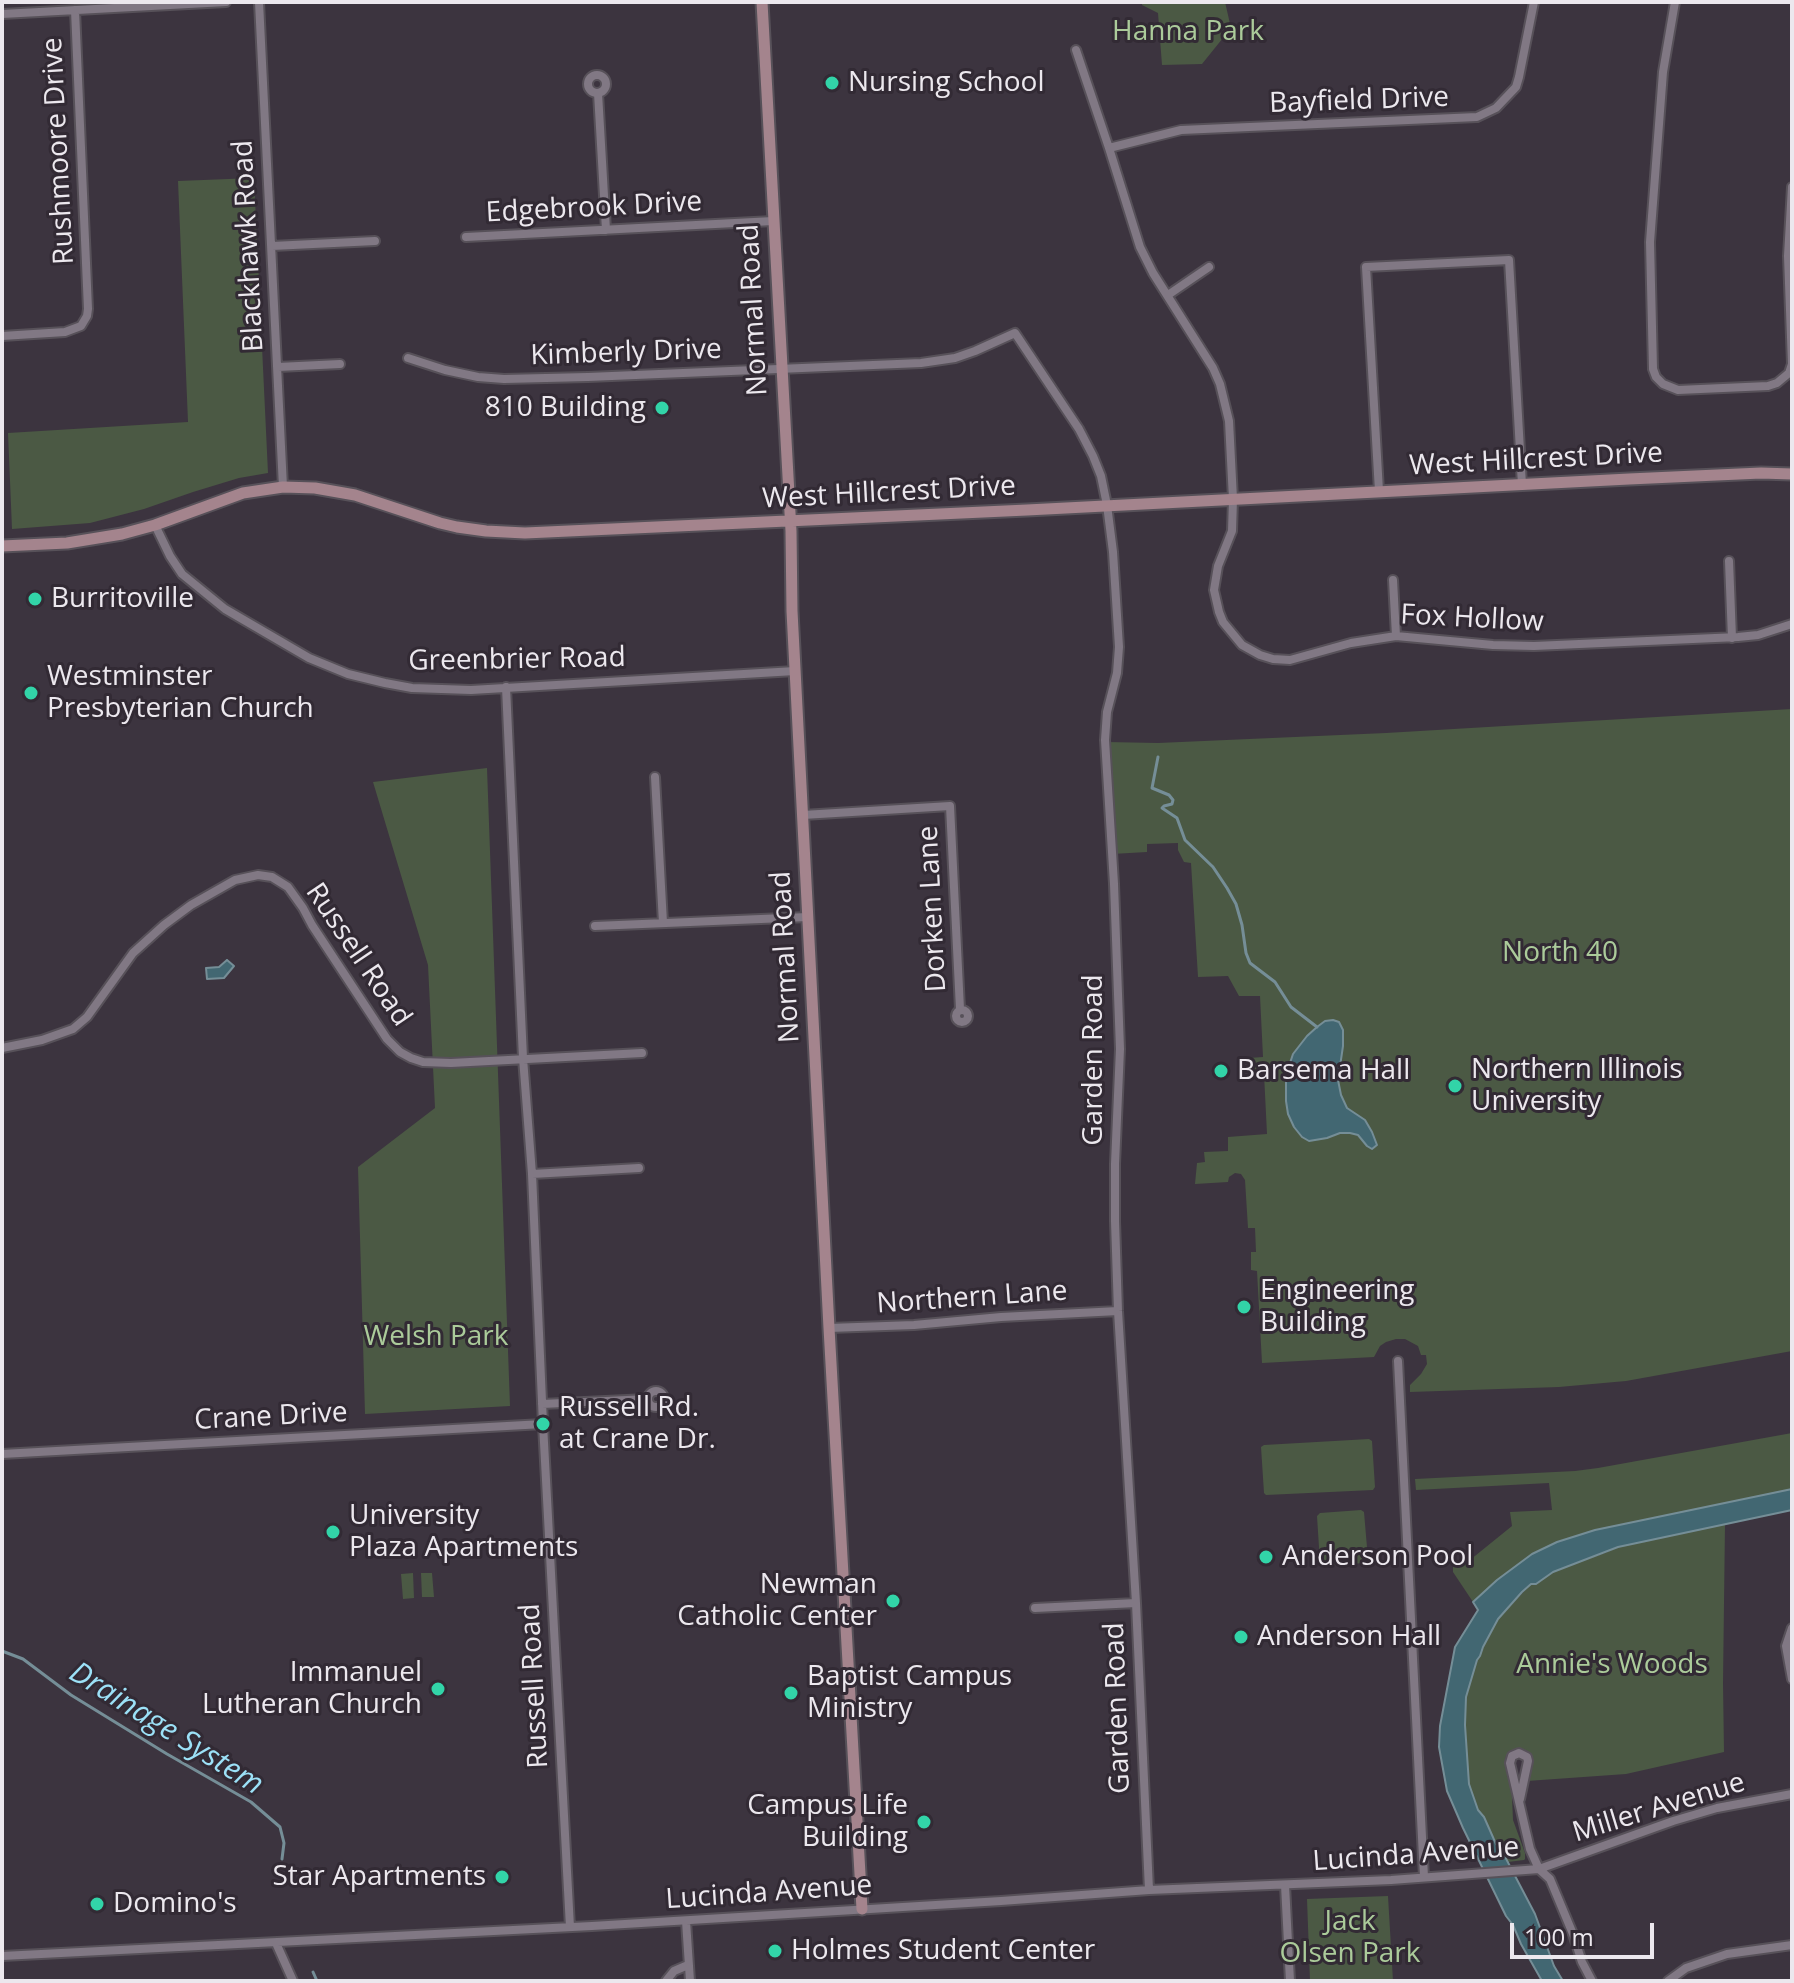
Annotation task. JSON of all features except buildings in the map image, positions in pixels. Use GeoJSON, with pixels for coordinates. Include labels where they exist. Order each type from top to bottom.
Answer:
{"type":"FeatureCollection","features":[{"type":"Feature","properties":{"kind":"street"},"geometry":{"type":"LineString","coordinates":[[2,14],[226,2]]}},
{"type":"Feature","properties":{"kind":"street","name":"Blackhawk Road"},"geometry":{"type":"LineString","coordinates":[[259,2],[283,487]]}},
{"type":"Feature","properties":{"kind":"street","name":"Normal Road"},"geometry":{"type":"LineString","coordinates":[[762,2],[829,1328],[862,1909]]}},
{"type":"Feature","properties":{"kind":"street","name":"Bayfield Drive"},"geometry":{"type":"LineString","coordinates":[[1109,148],[1181,130],[1477,117],[1496,108],[1516,87],[1534,2]]}},
{"type":"Feature","properties":{"kind":"street"},"geometry":{"type":"LineString","coordinates":[[1675,2],[1663,72],[1650,242],[1653,369],[1663,384],[1678,390],[1768,386],[1784,379],[1792,364],[1788,256],[1792,187]]}},
{"type":"Feature","properties":{"kind":"street","name":"Rushmoore Drive"},"geometry":{"type":"LineString","coordinates":[[2,336],[65,332],[81,326],[87,316],[75,10]]}},
{"type":"Feature","properties":{"kind":"street","name":"Fox Hollow"},"geometry":{"type":"LineString","coordinates":[[1076,50],[1145,259],[1220,384],[1229,421],[1233,499],[1232,531],[1218,566],[1214,590],[1223,622],[1242,645],[1260,655],[1290,660],[1351,643],[1396,636],[1534,646],[1732,638],[1758,635],[1792,624]]}},
{"type":"Feature","properties":{"kind":"street"},"geometry":{"type":"LineString","coordinates":[[598,93],[606,230]]}},
{"type":"Feature","properties":{"kind":"street","name":"Edgebrook Drive"},"geometry":{"type":"LineString","coordinates":[[466,237],[773,221]]}},
{"type":"Feature","properties":{"kind":"street"},"geometry":{"type":"LineString","coordinates":[[272,246],[375,241]]}},
{"type":"Feature","properties":{"kind":"street"},"geometry":{"type":"LineString","coordinates":[[1379,491],[1366,267],[1509,260],[1522,485]]}},
{"type":"Feature","properties":{"kind":"street"},"geometry":{"type":"LineString","coordinates":[[1168,295],[1209,267]]}},
{"type":"Feature","properties":{"kind":"street","name":"Garden Road"},"geometry":{"type":"LineString","coordinates":[[944,360],[975,351],[1015,333],[1079,429],[1101,476],[1107,505],[1119,647],[1105,740],[1120,1049],[1115,1221],[1149,1890]]}},
{"type":"Feature","properties":{"kind":"street","name":"Kimberly Drive"},"geometry":{"type":"LineString","coordinates":[[408,358],[445,370],[504,379],[944,360]]}},
{"type":"Feature","properties":{"kind":"street"},"geometry":{"type":"LineString","coordinates":[[278,367],[340,364]]}},
{"type":"Feature","properties":{"kind":"street","name":"West Hillcrest Drive"},"geometry":{"type":"LineString","coordinates":[[2,546],[92,540],[155,525],[243,493],[283,487],[315,488],[355,495],[440,523],[510,533],[1761,473],[1792,474]]}},
{"type":"Feature","properties":{"kind":"street","name":"Greenbrier Road"},"geometry":{"type":"LineString","coordinates":[[155,525],[176,566],[192,583],[238,617],[309,658],[348,674],[385,683],[412,688],[471,690],[795,671]]}},
{"type":"Feature","properties":{"kind":"street"},"geometry":{"type":"LineString","coordinates":[[1729,561],[1732,638]]}},
{"type":"Feature","properties":{"kind":"street"},"geometry":{"type":"LineString","coordinates":[[1393,580],[1396,636]]}},
{"type":"Feature","properties":{"kind":"street","name":"Russell Road"},"geometry":{"type":"LineString","coordinates":[[506,687],[570,1927]]}},
{"type":"Feature","properties":{"kind":"street"},"geometry":{"type":"LineString","coordinates":[[655,777],[663,923]]}},
{"type":"Feature","properties":{"kind":"street","name":"Dorken Lane"},"geometry":{"type":"LineString","coordinates":[[803,815],[950,806],[960,1009]]}},
{"type":"Feature","properties":{"kind":"street","name":"Russell Road"},"geometry":{"type":"LineString","coordinates":[[2,1048],[42,1040],[73,1029],[87,1017],[133,953],[164,925],[191,905],[235,880],[258,875],[272,877],[288,887],[387,1039],[400,1052],[423,1062],[435,1063],[523,1058]]}},
{"type":"Feature","properties":{"kind":"street"},"geometry":{"type":"LineString","coordinates":[[595,926],[808,917]]}},
{"type":"Feature","properties":{"kind":"street"},"geometry":{"type":"LineString","coordinates":[[523,1058],[642,1053]]}},
{"type":"Feature","properties":{"kind":"street"},"geometry":{"type":"LineString","coordinates":[[532,1174],[639,1168]]}},
{"type":"Feature","properties":{"kind":"street","name":"Northern Lane"},"geometry":{"type":"LineString","coordinates":[[829,1328],[1118,1311]]}},
{"type":"Feature","properties":{"kind":"street"},"geometry":{"type":"LineString","coordinates":[[1398,1361],[1424,1877]]}},
{"type":"Feature","properties":{"kind":"street"},"geometry":{"type":"LineString","coordinates":[[542,1404],[648,1399]]}},
{"type":"Feature","properties":{"kind":"street","name":"Crane Drive"},"geometry":{"type":"LineString","coordinates":[[2,1454],[543,1424]]}},
{"type":"Feature","properties":{"kind":"street"},"geometry":{"type":"LineString","coordinates":[[1035,1608],[1136,1603]]}},
{"type":"Feature","properties":{"kind":"street"},"geometry":{"type":"LineString","coordinates":[[1792,1628],[1786,1646],[1792,1679]]}},
{"type":"Feature","properties":{"kind":"street"},"geometry":{"type":"LineString","coordinates":[[1520,1799],[1528,1761],[1519,1753],[1512,1756],[1510,1763],[1530,1849],[1539,1869],[1550,1879],[1592,1981]]}},
{"type":"Feature","properties":{"kind":"street","name":"Miller Avenue"},"geometry":{"type":"LineString","coordinates":[[1539,1869],[1673,1821],[1717,1808],[1792,1794]]}},
{"type":"Feature","properties":{"kind":"street","name":"Lucinda Avenue"},"geometry":{"type":"LineString","coordinates":[[2,1956],[686,1921],[1149,1890],[1539,1869]]}},
{"type":"Feature","properties":{"kind":"street"},"geometry":{"type":"LineString","coordinates":[[1285,1885],[1290,1981]]}},
{"type":"Feature","properties":{"kind":"street"},"geometry":{"type":"LineString","coordinates":[[686,1921],[690,1981]]}},
{"type":"Feature","properties":{"kind":"street"},"geometry":{"type":"LineString","coordinates":[[276,1943],[293,1981]]}},
{"type":"Feature","properties":{"kind":"street"},"geometry":{"type":"LineString","coordinates":[[1668,1981],[1686,1968],[1727,1954],[1792,1945]]}},
{"type":"Feature","properties":{"kind":"street"},"geometry":{"type":"LineString","coordinates":[[666,1981],[674,1971],[688,1965]]}},
{"type":"Feature","properties":{"kind":"green space","name":"Hanna Park"},"geometry":{"type":"Polygon","coordinates":[[[1142,2],[1225,2],[1231,28],[1202,64],[1162,65],[1158,13],[1142,5],[1142,2]]]}},
{"type":"Feature","properties":{"kind":"green space"},"geometry":{"type":"Polygon","coordinates":[[[254,178],[268,473],[239,478],[90,523],[12,529],[8,433],[188,422],[178,181],[254,178]]]}},
{"type":"Feature","properties":{"kind":"green space","name":"North 40"},"geometry":{"type":"Polygon","coordinates":[[[1792,709],[1792,1351],[1626,1381],[1559,1387],[1410,1392],[1410,1385],[1427,1364],[1426,1355],[1421,1355],[1418,1346],[1405,1339],[1386,1342],[1374,1357],[1262,1363],[1257,1271],[1251,1270],[1251,1252],[1256,1252],[1255,1228],[1248,1228],[1245,1180],[1241,1174],[1235,1173],[1228,1182],[1195,1184],[1197,1163],[1205,1162],[1204,1152],[1228,1151],[1228,1137],[1267,1134],[1264,1074],[1250,1074],[1249,1064],[1249,1058],[1263,1057],[1260,996],[1239,996],[1228,976],[1198,977],[1191,863],[1184,862],[1178,843],[1147,844],[1147,852],[1112,854],[1106,742],[1158,743],[1386,733],[1792,709]]]}},
{"type":"Feature","properties":{"kind":"green space","name":"Welsh Park"},"geometry":{"type":"Polygon","coordinates":[[[487,768],[510,1406],[365,1414],[358,1167],[435,1108],[428,965],[373,782],[487,768]]]}},
{"type":"Feature","properties":{"kind":"green space"},"geometry":{"type":"Polygon","coordinates":[[[1792,1433],[1792,1489],[1595,1530],[1557,1542],[1497,1580],[1473,1602],[1453,1572],[1453,1564],[1465,1564],[1512,1526],[1510,1512],[1552,1510],[1549,1483],[1416,1490],[1415,1479],[1575,1471],[1792,1433]]]}},
{"type":"Feature","properties":{"kind":"green space"},"geometry":{"type":"Polygon","coordinates":[[[1372,1441],[1373,1490],[1264,1493],[1261,1447],[1264,1445],[1372,1441]]]}},
{"type":"Feature","properties":{"kind":"green space"},"geometry":{"type":"Polygon","coordinates":[[[1364,1512],[1368,1559],[1364,1563],[1324,1566],[1320,1563],[1317,1516],[1320,1513],[1364,1512]]]}},
{"type":"Feature","properties":{"kind":"green space","name":"Annie's Woods"},"geometry":{"type":"Polygon","coordinates":[[[1725,1524],[1724,1752],[1626,1774],[1527,1781],[1532,1764],[1530,1755],[1521,1748],[1511,1751],[1506,1756],[1505,1764],[1511,1774],[1513,1820],[1525,1859],[1508,1862],[1478,1810],[1469,1784],[1465,1725],[1466,1697],[1477,1660],[1498,1619],[1531,1584],[1536,1584],[1552,1572],[1618,1547],[1725,1524]]]}},
{"type":"Feature","properties":{"kind":"green space"},"geometry":{"type":"Polygon","coordinates":[[[413,1573],[414,1598],[403,1599],[401,1574],[413,1573]]]}},
{"type":"Feature","properties":{"kind":"green space"},"geometry":{"type":"Polygon","coordinates":[[[421,1573],[432,1573],[434,1597],[422,1597],[421,1573]]]}},
{"type":"Feature","properties":{"kind":"green space","name":"Jack Olsen Park"},"geometry":{"type":"Polygon","coordinates":[[[1388,1896],[1393,1981],[1310,1981],[1307,1899],[1388,1896]]]}},
{"type":"Feature","properties":{"kind":"water"},"geometry":{"type":"Polygon","coordinates":[[[227,960],[234,966],[224,978],[207,979],[206,968],[219,967],[227,960]]]}},
{"type":"Feature","properties":{"kind":"water"},"geometry":{"type":"Polygon","coordinates":[[[1333,1020],[1339,1022],[1343,1030],[1338,1080],[1341,1095],[1347,1108],[1365,1120],[1372,1132],[1377,1145],[1372,1149],[1358,1135],[1350,1133],[1309,1141],[1294,1127],[1288,1114],[1286,1075],[1293,1054],[1317,1027],[1333,1020]]]}},
{"type":"Feature","properties":{"kind":"water"},"geometry":{"type":"Polygon","coordinates":[[[1792,1489],[1792,1510],[1618,1547],[1553,1572],[1522,1592],[1498,1619],[1483,1647],[1466,1697],[1469,1784],[1478,1810],[1535,1914],[1554,1966],[1563,1981],[1542,1981],[1506,1916],[1447,1791],[1439,1747],[1440,1726],[1455,1647],[1478,1610],[1473,1602],[1532,1554],[1557,1542],[1595,1530],[1792,1489]]]}},
{"type":"Feature","properties":{"kind":"waterway"},"geometry":{"type":"LineString","coordinates":[[1158,757],[1152,788],[1173,800],[1172,804],[1162,808],[1177,818],[1185,840],[1213,867],[1236,904],[1250,963],[1275,982],[1291,1007],[1317,1027]]}},
{"type":"Feature","properties":{"kind":"waterway","name":"Drainage System"},"geometry":{"type":"LineString","coordinates":[[2,1651],[23,1659],[71,1695],[251,1802],[280,1827],[284,1843],[282,1859]]}},
{"type":"Feature","properties":{"kind":"waterway"},"geometry":{"type":"LineString","coordinates":[[313,1972],[317,1981]]}},
{"type":"Feature","properties":{"kind":"place","name":"Nursing School"},"geometry":{"type":"Point","coordinates":[832,83]}},
{"type":"Feature","properties":{"kind":"place","name":"810 Building"},"geometry":{"type":"Point","coordinates":[662,408]}},
{"type":"Feature","properties":{"kind":"place","name":"Burritoville"},"geometry":{"type":"Point","coordinates":[35,599]}},
{"type":"Feature","properties":{"kind":"place","name":"Westminster Presbyterian Church"},"geometry":{"type":"Point","coordinates":[31,693]}},
{"type":"Feature","properties":{"kind":"place","name":"Barsema Hall"},"geometry":{"type":"Point","coordinates":[1221,1071]}},
{"type":"Feature","properties":{"kind":"place","name":"Northern Illinois University"},"geometry":{"type":"Point","coordinates":[1455,1086]}},
{"type":"Feature","properties":{"kind":"place","name":"Engineering Building"},"geometry":{"type":"Point","coordinates":[1244,1307]}},
{"type":"Feature","properties":{"kind":"place","name":"Russell Rd. at Crane Dr."},"geometry":{"type":"Point","coordinates":[543,1424]}},
{"type":"Feature","properties":{"kind":"place","name":"University Plaza Apartments"},"geometry":{"type":"Point","coordinates":[333,1532]}},
{"type":"Feature","properties":{"kind":"place","name":"Anderson Pool"},"geometry":{"type":"Point","coordinates":[1266,1557]}},
{"type":"Feature","properties":{"kind":"place","name":"Newman Catholic Center"},"geometry":{"type":"Point","coordinates":[893,1601]}},
{"type":"Feature","properties":{"kind":"place","name":"Anderson Hall"},"geometry":{"type":"Point","coordinates":[1241,1637]}},
{"type":"Feature","properties":{"kind":"place","name":"Immanuel Lutheran Church"},"geometry":{"type":"Point","coordinates":[438,1689]}},
{"type":"Feature","properties":{"kind":"place","name":"Baptist Campus Ministry"},"geometry":{"type":"Point","coordinates":[791,1693]}},
{"type":"Feature","properties":{"kind":"place","name":"Campus Life Building"},"geometry":{"type":"Point","coordinates":[924,1822]}},
{"type":"Feature","properties":{"kind":"place","name":"Star Apartments"},"geometry":{"type":"Point","coordinates":[502,1877]}},
{"type":"Feature","properties":{"kind":"place","name":"Domino's"},"geometry":{"type":"Point","coordinates":[97,1904]}},
{"type":"Feature","properties":{"kind":"place","name":"Holmes Student Center"},"geometry":{"type":"Point","coordinates":[775,1951]}}]}
